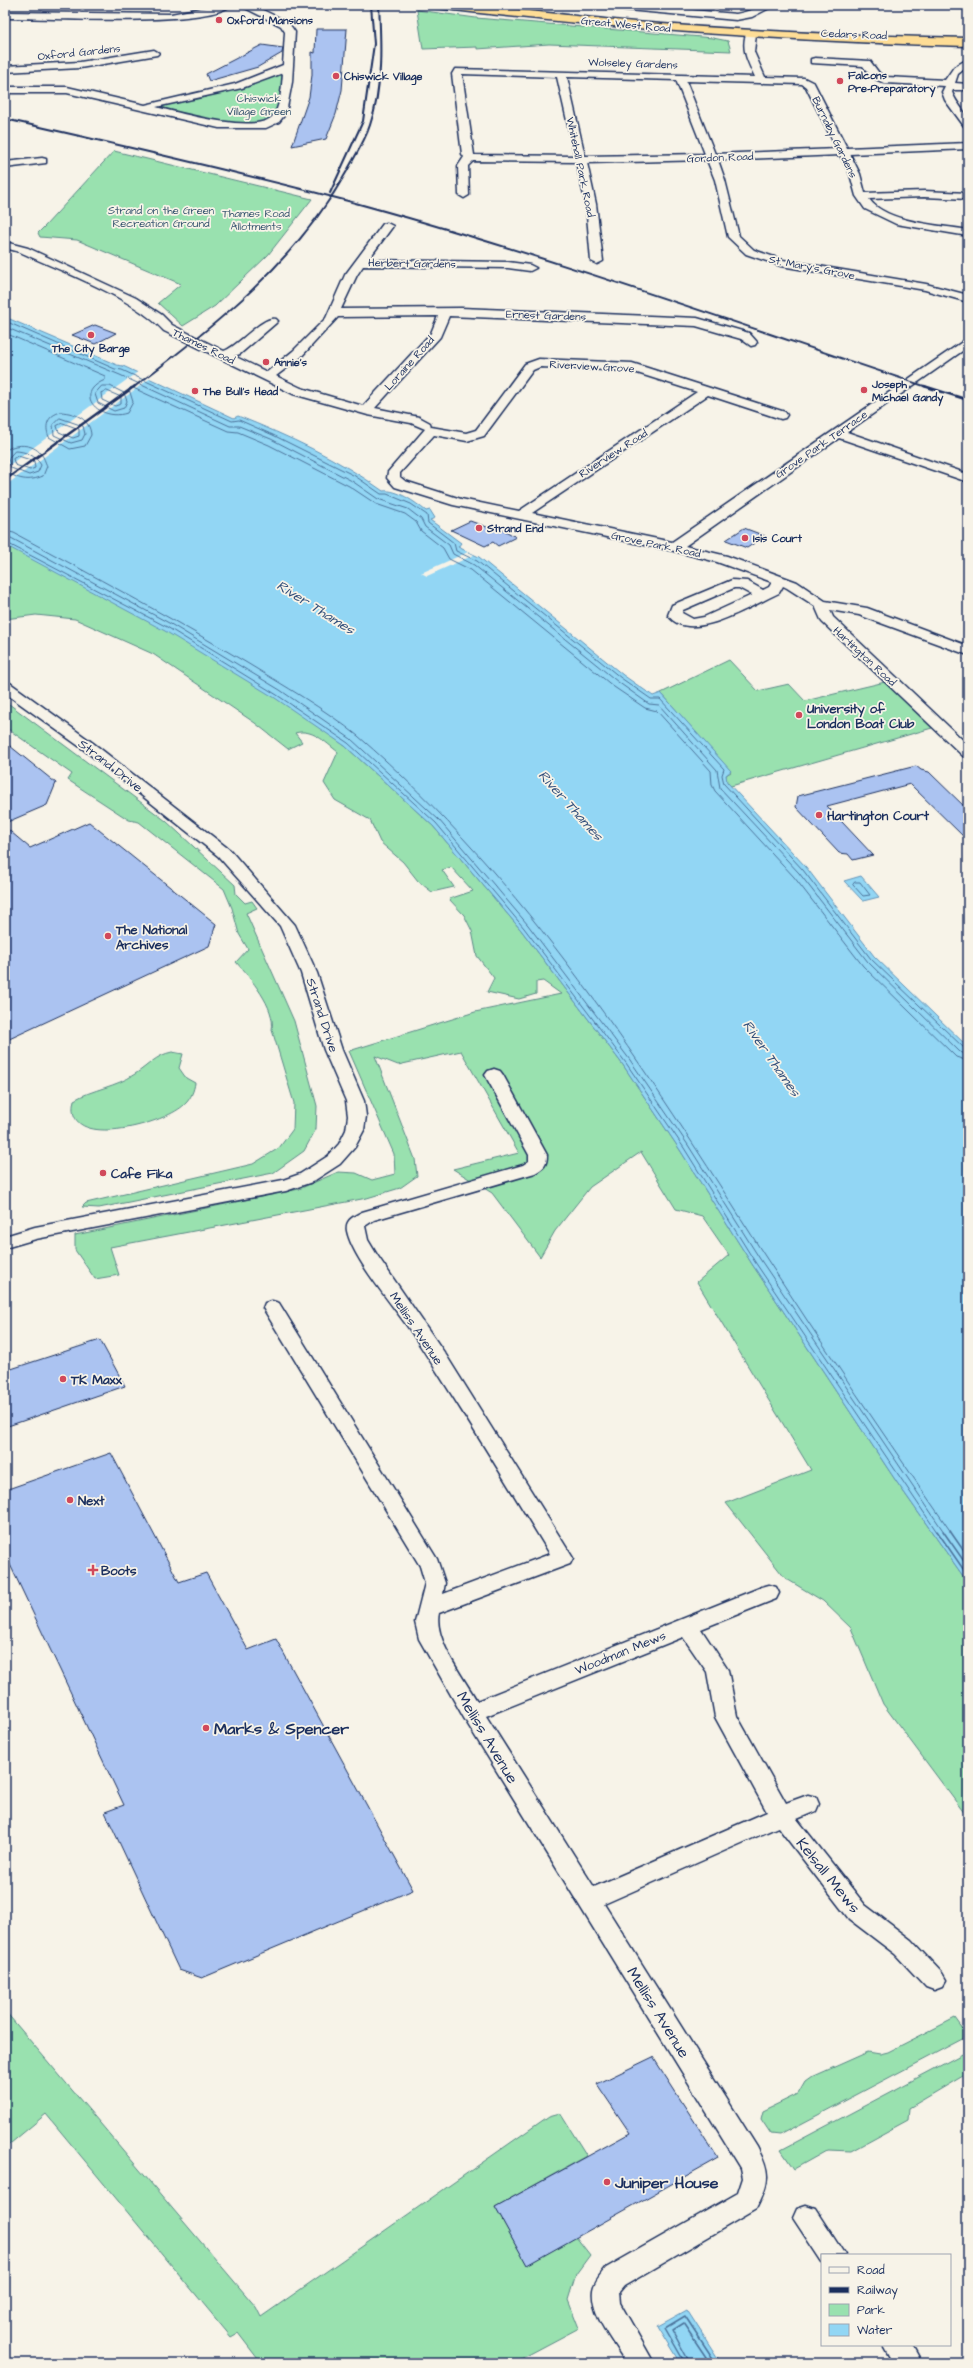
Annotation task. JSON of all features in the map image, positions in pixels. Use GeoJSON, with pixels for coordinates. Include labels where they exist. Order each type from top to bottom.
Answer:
{"type":"FeatureCollection","features":[{"type":"Feature","properties":{"kind":"highway","name":"Great West Road"},"geometry":{"type":"LineString","coordinates":[[436,5],[545,17],[746,35]]}},
{"type":"Feature","properties":{"kind":"highway","name":"Great West Road"},"geometry":{"type":"LineString","coordinates":[[489,5],[746,35]]}},
{"type":"Feature","properties":{"kind":"highway","name":"Cedars Road"},"geometry":{"type":"LineString","coordinates":[[746,35],[968,35]]}},
{"type":"Feature","properties":{"kind":"highway","name":"Cedars Road"},"geometry":{"type":"LineString","coordinates":[[746,35],[846,40],[968,42]]}},
{"type":"Feature","properties":{"kind":"street"},"geometry":{"type":"LineString","coordinates":[[47,16],[57,5]]}},
{"type":"Feature","properties":{"kind":"street"},"geometry":{"type":"LineString","coordinates":[[5,15],[171,17],[198,13],[226,5]]}},
{"type":"Feature","properties":{"kind":"street"},"geometry":{"type":"LineString","coordinates":[[5,90],[67,90],[219,125],[262,126],[275,120],[281,113],[291,38],[287,25],[244,5]]}},
{"type":"Feature","properties":{"kind":"street"},"geometry":{"type":"LineString","coordinates":[[606,5],[736,17],[749,15],[770,5]]}},
{"type":"Feature","properties":{"kind":"street"},"geometry":{"type":"LineString","coordinates":[[746,35],[761,80]]}},
{"type":"Feature","properties":{"kind":"street","name":"Oxford Gardens"},"geometry":{"type":"LineString","coordinates":[[5,69],[83,65],[125,60],[154,53]]}},
{"type":"Feature","properties":{"kind":"street"},"geometry":{"type":"LineString","coordinates":[[815,61],[866,63],[876,75],[884,80],[968,87]]}},
{"type":"Feature","properties":{"kind":"street"},"geometry":{"type":"LineString","coordinates":[[968,62],[957,69],[951,76],[950,85],[947,92],[950,100],[968,124]]}},
{"type":"Feature","properties":{"kind":"street"},"geometry":{"type":"LineString","coordinates":[[144,107],[238,86],[288,67]]}},
{"type":"Feature","properties":{"kind":"street","name":"Wolseley Gardens"},"geometry":{"type":"LineString","coordinates":[[471,158],[467,154],[457,74],[459,71],[561,73],[807,82]]}},
{"type":"Feature","properties":{"kind":"street","name":"Whitehall Park Road"},"geometry":{"type":"LineString","coordinates":[[561,73],[591,204],[597,261]]}},
{"type":"Feature","properties":{"kind":"street","name":"St. Mary's Grove"},"geometry":{"type":"LineString","coordinates":[[680,77],[720,180],[732,233],[740,244],[750,252],[781,263],[926,287],[968,299]]}},
{"type":"Feature","properties":{"kind":"street","name":"Burnaby Gardens"},"geometry":{"type":"LineString","coordinates":[[807,82],[855,174],[861,196],[869,207],[894,220],[968,234]]}},
{"type":"Feature","properties":{"kind":"street","name":"Gordon Road"},"geometry":{"type":"LineString","coordinates":[[471,158],[580,159],[712,157],[968,146]]}},
{"type":"Feature","properties":{"kind":"street"},"geometry":{"type":"LineString","coordinates":[[464,195],[463,166],[465,162],[471,158]]}},
{"type":"Feature","properties":{"kind":"street"},"geometry":{"type":"LineString","coordinates":[[5,165],[42,161]]}},
{"type":"Feature","properties":{"kind":"street"},"geometry":{"type":"LineString","coordinates":[[861,196],[924,194],[968,196]]}},
{"type":"Feature","properties":{"kind":"street"},"geometry":{"type":"LineString","coordinates":[[268,377],[297,354],[324,328],[336,312],[344,287],[387,226]]}},
{"type":"Feature","properties":{"kind":"street","name":"Thames Road"},"geometry":{"type":"LineString","coordinates":[[5,245],[24,250],[132,300],[158,317],[168,328],[310,396],[367,411],[381,418],[428,428]]}},
{"type":"Feature","properties":{"kind":"street","name":"Herbert Gardens"},"geometry":{"type":"LineString","coordinates":[[360,263],[508,265],[530,268]]}},
{"type":"Feature","properties":{"kind":"street","name":"Ernest Gardens"},"geometry":{"type":"LineString","coordinates":[[336,312],[445,312],[697,322],[745,336],[751,342]]}},
{"type":"Feature","properties":{"kind":"street","name":"Loraine Road"},"geometry":{"type":"LineString","coordinates":[[367,411],[436,334],[445,312]]}},
{"type":"Feature","properties":{"kind":"street"},"geometry":{"type":"LineString","coordinates":[[225,355],[236,351],[272,321]]}},
{"type":"Feature","properties":{"kind":"street","name":"Grove Park Terrace"},"geometry":{"type":"LineString","coordinates":[[674,547],[837,433],[965,348]]}},
{"type":"Feature","properties":{"kind":"street","name":"Riverview Grove"},"geometry":{"type":"LineString","coordinates":[[428,428],[467,437],[480,434],[529,367],[535,364],[632,367],[702,389],[705,392],[717,394],[781,415]]}},
{"type":"Feature","properties":{"kind":"street","name":"Riverview Road"},"geometry":{"type":"LineString","coordinates":[[521,515],[705,392]]}},
{"type":"Feature","properties":{"kind":"street","name":"Grove Park Road"},"geometry":{"type":"LineString","coordinates":[[428,428],[427,437],[396,468],[393,475],[395,480],[406,486],[440,497],[674,547],[722,559],[800,589],[821,604],[862,611],[968,651]]}},
{"type":"Feature","properties":{"kind":"street"},"geometry":{"type":"LineString","coordinates":[[837,433],[968,478]]}},
{"type":"Feature","properties":{"kind":"street"},"geometry":{"type":"LineString","coordinates":[[762,595],[742,584],[732,584],[677,608],[675,615],[691,623],[707,621],[774,590],[780,581]]}},
{"type":"Feature","properties":{"kind":"street","name":"Hartington Road"},"geometry":{"type":"LineString","coordinates":[[821,604],[827,619],[968,753]]}},
{"type":"Feature","properties":{"kind":"street","name":"Strand Drive"},"geometry":{"type":"LineString","coordinates":[[5,686],[88,746],[224,853],[287,925],[310,973],[333,1050],[355,1101],[357,1116],[355,1130],[346,1147],[334,1160],[306,1178],[286,1184],[35,1233],[5,1242]]}},
{"type":"Feature","properties":{"kind":"street","name":"Melliss Avenue"},"geometry":{"type":"LineString","coordinates":[[429,1608],[563,1558],[426,1338],[371,1260],[354,1231],[356,1222],[368,1216],[529,1169],[538,1163],[538,1155],[494,1075]]}},
{"type":"Feature","properties":{"kind":"street","name":"Melliss Avenue"},"geometry":{"type":"LineString","coordinates":[[272,1308],[430,1565],[435,1583],[426,1622],[430,1639],[472,1712],[744,2149],[757,2173],[753,2188],[747,2201],[615,2277],[606,2289],[607,2306],[641,2363]]}},
{"type":"Feature","properties":{"kind":"street","name":"Woodman Mews"},"geometry":{"type":"LineString","coordinates":[[472,1712],[769,1594]]}},
{"type":"Feature","properties":{"kind":"street","name":"Kelsall Mews"},"geometry":{"type":"LineString","coordinates":[[687,1626],[717,1670],[726,1717],[781,1815],[857,1912],[903,1947],[934,1980]]}},
{"type":"Feature","properties":{"kind":"street"},"geometry":{"type":"LineString","coordinates":[[588,1900],[808,1804]]}},
{"type":"Feature","properties":{"kind":"street"},"geometry":{"type":"LineString","coordinates":[[806,2218],[831,2254]]}},
{"type":"Feature","properties":{"kind":"street"},"geometry":{"type":"LineString","coordinates":[[897,2346],[909,2363]]}},
{"type":"Feature","properties":{"kind":"green space"},"geometry":{"type":"Polygon","coordinates":[[[417,10],[476,18],[713,38],[728,41],[731,51],[549,44],[477,49],[477,47],[423,49],[417,10]]]}},
{"type":"Feature","properties":{"kind":"green space","name":"Chiswick Village Green"},"geometry":{"type":"Polygon","coordinates":[[[287,70],[276,119],[246,127],[144,108],[202,96],[287,70]]]}},
{"type":"Feature","properties":{"kind":"green space","name":"Strand on the Green Recreation Ground"},"geometry":{"type":"Polygon","coordinates":[[[114,151],[312,199],[268,255],[215,306],[183,326],[158,303],[181,284],[77,240],[40,237],[38,233],[114,151]]]}},
{"type":"Feature","properties":{"kind":"green space"},"geometry":{"type":"Polygon","coordinates":[[[5,535],[191,631],[345,746],[433,826],[521,930],[623,1065],[680,1150],[752,1264],[896,1481],[968,1583],[968,1818],[883,1704],[851,1628],[823,1601],[785,1578],[726,1503],[811,1470],[697,1282],[729,1255],[702,1216],[676,1209],[641,1152],[590,1187],[555,1231],[540,1257],[492,1193],[453,1169],[519,1153],[461,1051],[398,1065],[375,1056],[415,1159],[417,1176],[400,1188],[367,1198],[110,1247],[119,1275],[95,1279],[75,1250],[75,1235],[299,1189],[338,1172],[356,1173],[372,1180],[395,1174],[394,1154],[349,1051],[475,1012],[561,994],[543,981],[536,982],[536,994],[519,999],[487,992],[494,978],[477,956],[472,931],[464,915],[449,899],[473,891],[451,867],[442,870],[454,887],[432,892],[418,881],[403,862],[380,842],[370,820],[335,800],[324,783],[338,752],[323,740],[307,732],[295,733],[302,742],[288,749],[255,723],[153,654],[75,619],[36,615],[5,619],[5,535]]]}},
{"type":"Feature","properties":{"kind":"green space","name":"University of London Boat Club"},"geometry":{"type":"Polygon","coordinates":[[[729,660],[758,691],[789,684],[805,701],[885,682],[932,728],[731,786],[726,781],[726,775],[731,772],[661,693],[729,660]]]}},
{"type":"Feature","properties":{"kind":"green space"},"geometry":{"type":"Polygon","coordinates":[[[5,701],[166,821],[235,885],[236,894],[245,903],[252,901],[257,908],[246,913],[294,1021],[317,1106],[316,1129],[304,1151],[273,1173],[99,1208],[82,1207],[86,1203],[253,1164],[279,1148],[293,1129],[294,1103],[272,1030],[270,1012],[255,984],[236,962],[248,949],[239,934],[232,908],[224,889],[139,822],[129,820],[68,780],[72,774],[5,727],[5,701]]]}},
{"type":"Feature","properties":{"kind":"green space"},"geometry":{"type":"Polygon","coordinates":[[[172,1052],[183,1054],[179,1068],[186,1078],[195,1083],[189,1099],[175,1111],[159,1119],[139,1125],[118,1129],[99,1130],[83,1126],[74,1116],[74,1100],[128,1078],[157,1058],[166,1053],[172,1052]]]}},
{"type":"Feature","properties":{"kind":"green space"},"geometry":{"type":"Polygon","coordinates":[[[5,2011],[256,2307],[261,2317],[549,2116],[560,2113],[587,2156],[495,2207],[527,2264],[576,2237],[590,2255],[576,2274],[568,2300],[579,2328],[513,2363],[261,2363],[238,2333],[231,2337],[46,2114],[5,2148],[5,2090],[10,2070],[5,2064],[5,2011]]]}},
{"type":"Feature","properties":{"kind":"green space"},"geometry":{"type":"Polygon","coordinates":[[[955,2018],[968,2036],[780,2135],[771,2134],[761,2119],[763,2111],[798,2094],[805,2082],[812,2077],[868,2052],[880,2054],[888,2052],[955,2018]]]}},
{"type":"Feature","properties":{"kind":"green space"},"geometry":{"type":"Polygon","coordinates":[[[968,2051],[968,2073],[909,2108],[908,2120],[851,2151],[828,2150],[794,2169],[781,2150],[968,2051]]]}},
{"type":"Feature","properties":{"kind":"water","name":"River Thames"},"geometry":{"type":"Polygon","coordinates":[[[5,317],[117,365],[123,366],[234,418],[238,416],[294,440],[331,458],[383,491],[400,494],[426,511],[430,510],[435,518],[430,520],[461,543],[458,547],[479,557],[623,675],[653,696],[661,693],[731,771],[726,775],[727,782],[806,867],[874,956],[968,1047],[968,1583],[896,1481],[752,1264],[680,1150],[623,1065],[521,930],[433,826],[345,746],[275,698],[165,631],[5,545],[5,317]]]}},
{"type":"Feature","properties":{"kind":"water"},"geometry":{"type":"Polygon","coordinates":[[[861,876],[879,897],[863,901],[844,881],[861,876]]]}},
{"type":"Feature","properties":{"kind":"water"},"geometry":{"type":"Polygon","coordinates":[[[687,2310],[721,2363],[681,2363],[658,2326],[687,2310]]]}},
{"type":"Feature","properties":{"kind":"pier"},"geometry":{"type":"Polygon","coordinates":[[[139,371],[152,377],[5,486],[5,468],[139,371]]]}},
{"type":"Feature","properties":{"kind":"pier"},"geometry":{"type":"Polygon","coordinates":[[[468,552],[474,555],[427,576],[421,573],[468,552]]]}},
{"type":"Feature","properties":{"kind":"building"},"geometry":{"type":"Polygon","coordinates":[[[316,29],[347,29],[342,90],[336,114],[326,139],[292,146],[309,97],[312,75],[312,52],[315,53],[316,29]]]}},
{"type":"Feature","properties":{"kind":"building"},"geometry":{"type":"Polygon","coordinates":[[[262,45],[283,48],[282,53],[258,67],[209,81],[206,74],[262,45]]]}},
{"type":"Feature","properties":{"kind":"building","name":"The City Barge"},"geometry":{"type":"Polygon","coordinates":[[[95,325],[116,333],[95,344],[72,335],[95,325]]]}},
{"type":"Feature","properties":{"kind":"building"},"geometry":{"type":"Polygon","coordinates":[[[470,521],[495,530],[500,528],[516,537],[498,546],[493,542],[485,546],[451,530],[470,521]]]}},
{"type":"Feature","properties":{"kind":"building","name":"Isis Court"},"geometry":{"type":"Polygon","coordinates":[[[744,528],[765,536],[747,548],[726,540],[744,528]]]}},
{"type":"Feature","properties":{"kind":"building"},"geometry":{"type":"Polygon","coordinates":[[[5,742],[56,783],[47,805],[5,823],[5,742]]]}},
{"type":"Feature","properties":{"kind":"building","name":"Hartington Court"},"geometry":{"type":"Polygon","coordinates":[[[916,766],[921,770],[929,772],[968,810],[968,841],[910,784],[827,806],[873,855],[853,860],[848,854],[839,853],[796,807],[798,796],[916,766]]]}},
{"type":"Feature","properties":{"kind":"building","name":"The National Archives"},"geometry":{"type":"Polygon","coordinates":[[[89,822],[216,924],[209,946],[5,1041],[5,827],[30,848],[89,822]]]}},
{"type":"Feature","properties":{"kind":"building","name":"TK Maxx"},"geometry":{"type":"Polygon","coordinates":[[[100,1340],[125,1386],[5,1427],[5,1371],[100,1340]]]}},
{"type":"Feature","properties":{"kind":"building","name":"Marks & Spencer"},"geometry":{"type":"Polygon","coordinates":[[[111,1453],[179,1582],[206,1573],[248,1650],[276,1639],[413,1890],[202,1978],[179,1970],[105,1812],[124,1805],[5,1554],[5,1490],[111,1453]]]}},
{"type":"Feature","properties":{"kind":"building","name":"Juniper House"},"geometry":{"type":"Polygon","coordinates":[[[653,2057],[718,2158],[527,2265],[495,2207],[630,2133],[597,2084],[653,2057]]]}},
{"type":"Feature","properties":{"kind":"railway"},"geometry":{"type":"LineString","coordinates":[[330,193],[363,121],[374,44],[371,5]]}},
{"type":"Feature","properties":{"kind":"railway"},"geometry":{"type":"LineString","coordinates":[[331,197],[363,143],[374,111],[380,65],[379,5]]}},
{"type":"Feature","properties":{"kind":"railway"},"geometry":{"type":"LineString","coordinates":[[5,119],[134,148],[331,197]]}},
{"type":"Feature","properties":{"kind":"railway"},"geometry":{"type":"LineString","coordinates":[[134,387],[195,340],[252,290],[279,263],[304,234],[331,197]]}},
{"type":"Feature","properties":{"kind":"railway"},"geometry":{"type":"LineString","coordinates":[[331,197],[494,243],[925,386]]}},
{"type":"Feature","properties":{"kind":"railway"},"geometry":{"type":"LineString","coordinates":[[5,480],[135,386]]}},
{"type":"Feature","properties":{"kind":"railway"},"geometry":{"type":"LineString","coordinates":[[925,386],[968,400]]}},
{"type":"Feature","properties":{"kind":"place","name":"Oxford Mansions"},"geometry":{"type":"Point","coordinates":[219,20]}},
{"type":"Feature","properties":{"kind":"place","name":"Chiswick Village"},"geometry":{"type":"Point","coordinates":[336,76]}},
{"type":"Feature","properties":{"kind":"place","name":"Falcons Pre-Preparatory"},"geometry":{"type":"Point","coordinates":[840,81]}},
{"type":"Feature","properties":{"kind":"place","name":"The City Barge"},"geometry":{"type":"Point","coordinates":[91,335]}},
{"type":"Feature","properties":{"kind":"place","name":"Annie's"},"geometry":{"type":"Point","coordinates":[266,362]}},
{"type":"Feature","properties":{"kind":"place","name":"Joseph Michael Gandy"},"geometry":{"type":"Point","coordinates":[864,390]}},
{"type":"Feature","properties":{"kind":"place","name":"The Bull's Head"},"geometry":{"type":"Point","coordinates":[195,391]}},
{"type":"Feature","properties":{"kind":"place","name":"Strand End"},"geometry":{"type":"Point","coordinates":[479,528]}},
{"type":"Feature","properties":{"kind":"place","name":"Isis Court"},"geometry":{"type":"Point","coordinates":[745,538]}},
{"type":"Feature","properties":{"kind":"place","name":"University of London Boat Club"},"geometry":{"type":"Point","coordinates":[799,715]}},
{"type":"Feature","properties":{"kind":"place","name":"Hartington Court"},"geometry":{"type":"Point","coordinates":[819,815]}},
{"type":"Feature","properties":{"kind":"place","name":"The National Archives"},"geometry":{"type":"Point","coordinates":[108,936]}},
{"type":"Feature","properties":{"kind":"place","name":"Cafe Fika"},"geometry":{"type":"Point","coordinates":[103,1173]}},
{"type":"Feature","properties":{"kind":"place","name":"TK Maxx"},"geometry":{"type":"Point","coordinates":[63,1379]}},
{"type":"Feature","properties":{"kind":"place","name":"Next"},"geometry":{"type":"Point","coordinates":[70,1500]}},
{"type":"Feature","properties":{"kind":"place","name":"Boots"},"geometry":{"type":"Point","coordinates":[93,1570]}},
{"type":"Feature","properties":{"kind":"place","name":"Marks & Spencer"},"geometry":{"type":"Point","coordinates":[206,1728]}},
{"type":"Feature","properties":{"kind":"place","name":"Juniper House"},"geometry":{"type":"Point","coordinates":[607,2182]}},
{"type":"Feature","properties":{"kind":"park label","name":"Thames Road Allotments"},"geometry":{"type":"Point","coordinates":[256,219]}}]}
